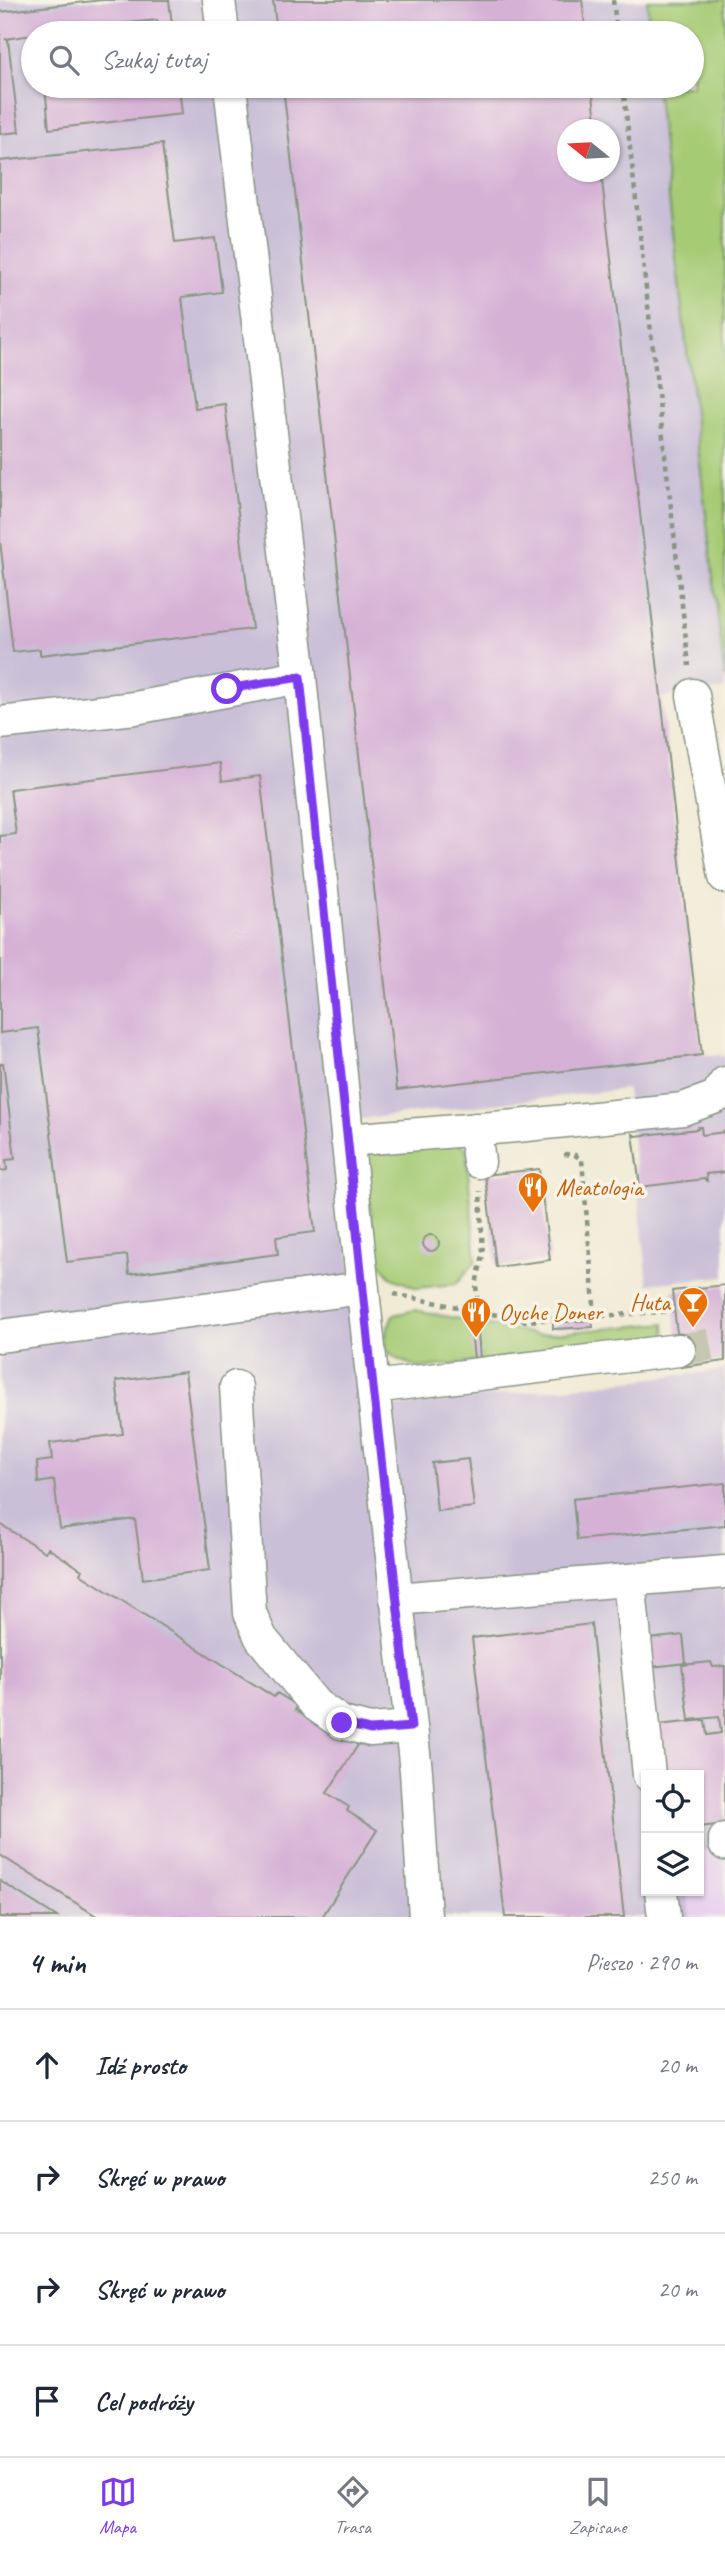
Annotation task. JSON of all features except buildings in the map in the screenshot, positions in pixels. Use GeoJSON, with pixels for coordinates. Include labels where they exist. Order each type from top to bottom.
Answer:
{"type":"FeatureCollection","features":[{"type":"Feature","properties":{"kind":"lane"},"geometry":{"type":"LineString","coordinates":[[219,0],[222,21]]}},
{"type":"Feature","properties":{"kind":"lane"},"geometry":{"type":"LineString","coordinates":[[231,98],[300,677],[411,1727],[425,1917]]}},
{"type":"Feature","properties":{"kind":"lane"},"geometry":{"type":"LineString","coordinates":[[0,723],[135,708],[300,677]]}},
{"type":"Feature","properties":{"kind":"lane"},"geometry":{"type":"LineString","coordinates":[[693,695],[725,877]]}},
{"type":"Feature","properties":{"kind":"lane"},"geometry":{"type":"LineString","coordinates":[[347,1140],[683,1109],[716,1097],[725,1083]]}},
{"type":"Feature","properties":{"kind":"lane"},"geometry":{"type":"LineString","coordinates":[[475,1129],[479,1162]]}},
{"type":"Feature","properties":{"kind":"lane"},"geometry":{"type":"LineString","coordinates":[[0,1336],[363,1287]]}},
{"type":"Feature","properties":{"kind":"lane"},"geometry":{"type":"LineString","coordinates":[[373,1387],[679,1350]]}},
{"type":"Feature","properties":{"kind":"lane"},"geometry":{"type":"LineString","coordinates":[[236,1387],[250,1613],[261,1638],[316,1705],[342,1723],[370,1730],[411,1727]]}},
{"type":"Feature","properties":{"kind":"lane"},"geometry":{"type":"LineString","coordinates":[[397,1599],[725,1572]]}},
{"type":"Feature","properties":{"kind":"lane"},"geometry":{"type":"LineString","coordinates":[[629,1580],[648,1770]]}},
{"type":"Feature","properties":{"kind":"lane"},"geometry":{"type":"LineString","coordinates":[[662,1896],[664,1917]]}},
{"type":"Feature","properties":{"kind":"path"},"geometry":{"type":"LineString","coordinates":[[613,0],[616,21]]}},
{"type":"Feature","properties":{"kind":"path"},"geometry":{"type":"LineString","coordinates":[[624,98],[672,532],[693,695]]}},
{"type":"Feature","properties":{"kind":"path"},"geometry":{"type":"LineString","coordinates":[[555,1155],[567,1153],[582,1160],[595,1317]]}},
{"type":"Feature","properties":{"kind":"path"},"geometry":{"type":"LineString","coordinates":[[478,1311],[476,1284],[483,1255],[479,1162]]}},
{"type":"Feature","properties":{"kind":"path"},"geometry":{"type":"LineString","coordinates":[[363,1287],[526,1321],[673,1311]]}},
{"type":"Feature","properties":{"kind":"shaded area"},"geometry":{"type":"Polygon","coordinates":[[[0,0],[647,0],[649,21],[21,21],[21,98],[657,98],[725,678],[725,689],[661,698],[702,1054],[725,1056],[725,1276],[648,1284],[627,1089],[335,1122],[366,1410],[725,1370],[725,1848],[704,1850],[704,1770],[641,1770],[641,1896],[688,1896],[690,1917],[0,1917],[0,0]]]}},
{"type":"Feature","properties":{"kind":"shaded area"},"geometry":{"type":"Polygon","coordinates":[[[725,1848],[725,1917],[690,1917],[688,1896],[704,1896],[704,1850],[725,1848]]]}},
{"type":"Feature","properties":{"kind":"green space"},"geometry":{"type":"Polygon","coordinates":[[[647,0],[725,0],[725,678],[657,98],[704,98],[704,21],[649,21],[647,0]]]}},
{"type":"Feature","properties":{"kind":"green space"},"geometry":{"type":"Polygon","coordinates":[[[450,1137],[466,1148],[476,1261],[456,1284],[417,1288],[392,1278],[375,1257],[367,1164],[371,1149],[450,1137]]]}},
{"type":"Feature","properties":{"kind":"green space"},"geometry":{"type":"Polygon","coordinates":[[[415,1310],[539,1335],[665,1323],[666,1340],[420,1368],[392,1355],[385,1345],[393,1315],[415,1310]]]}},
{"type":"Feature","properties":{"kind":"tunnel"},"geometry":{"type":"LineString","coordinates":[[679,1350],[725,1342]]}},
{"type":"Feature","properties":{"kind":"place","name":"Meatologia"},"geometry":{"type":"Point","coordinates":[533,1214]}},
{"type":"Feature","properties":{"kind":"place","name":"Huta"},"geometry":{"type":"Point","coordinates":[693,1329]}},
{"type":"Feature","properties":{"kind":"place","name":"Oyche Doner"},"geometry":{"type":"Point","coordinates":[476,1339]}},
{"type":"Feature","properties":{"kind":"route"},"geometry":{"type":"LineString","coordinates":[[227,689],[300,677],[411,1727],[370,1730],[342,1723]]}}]}
